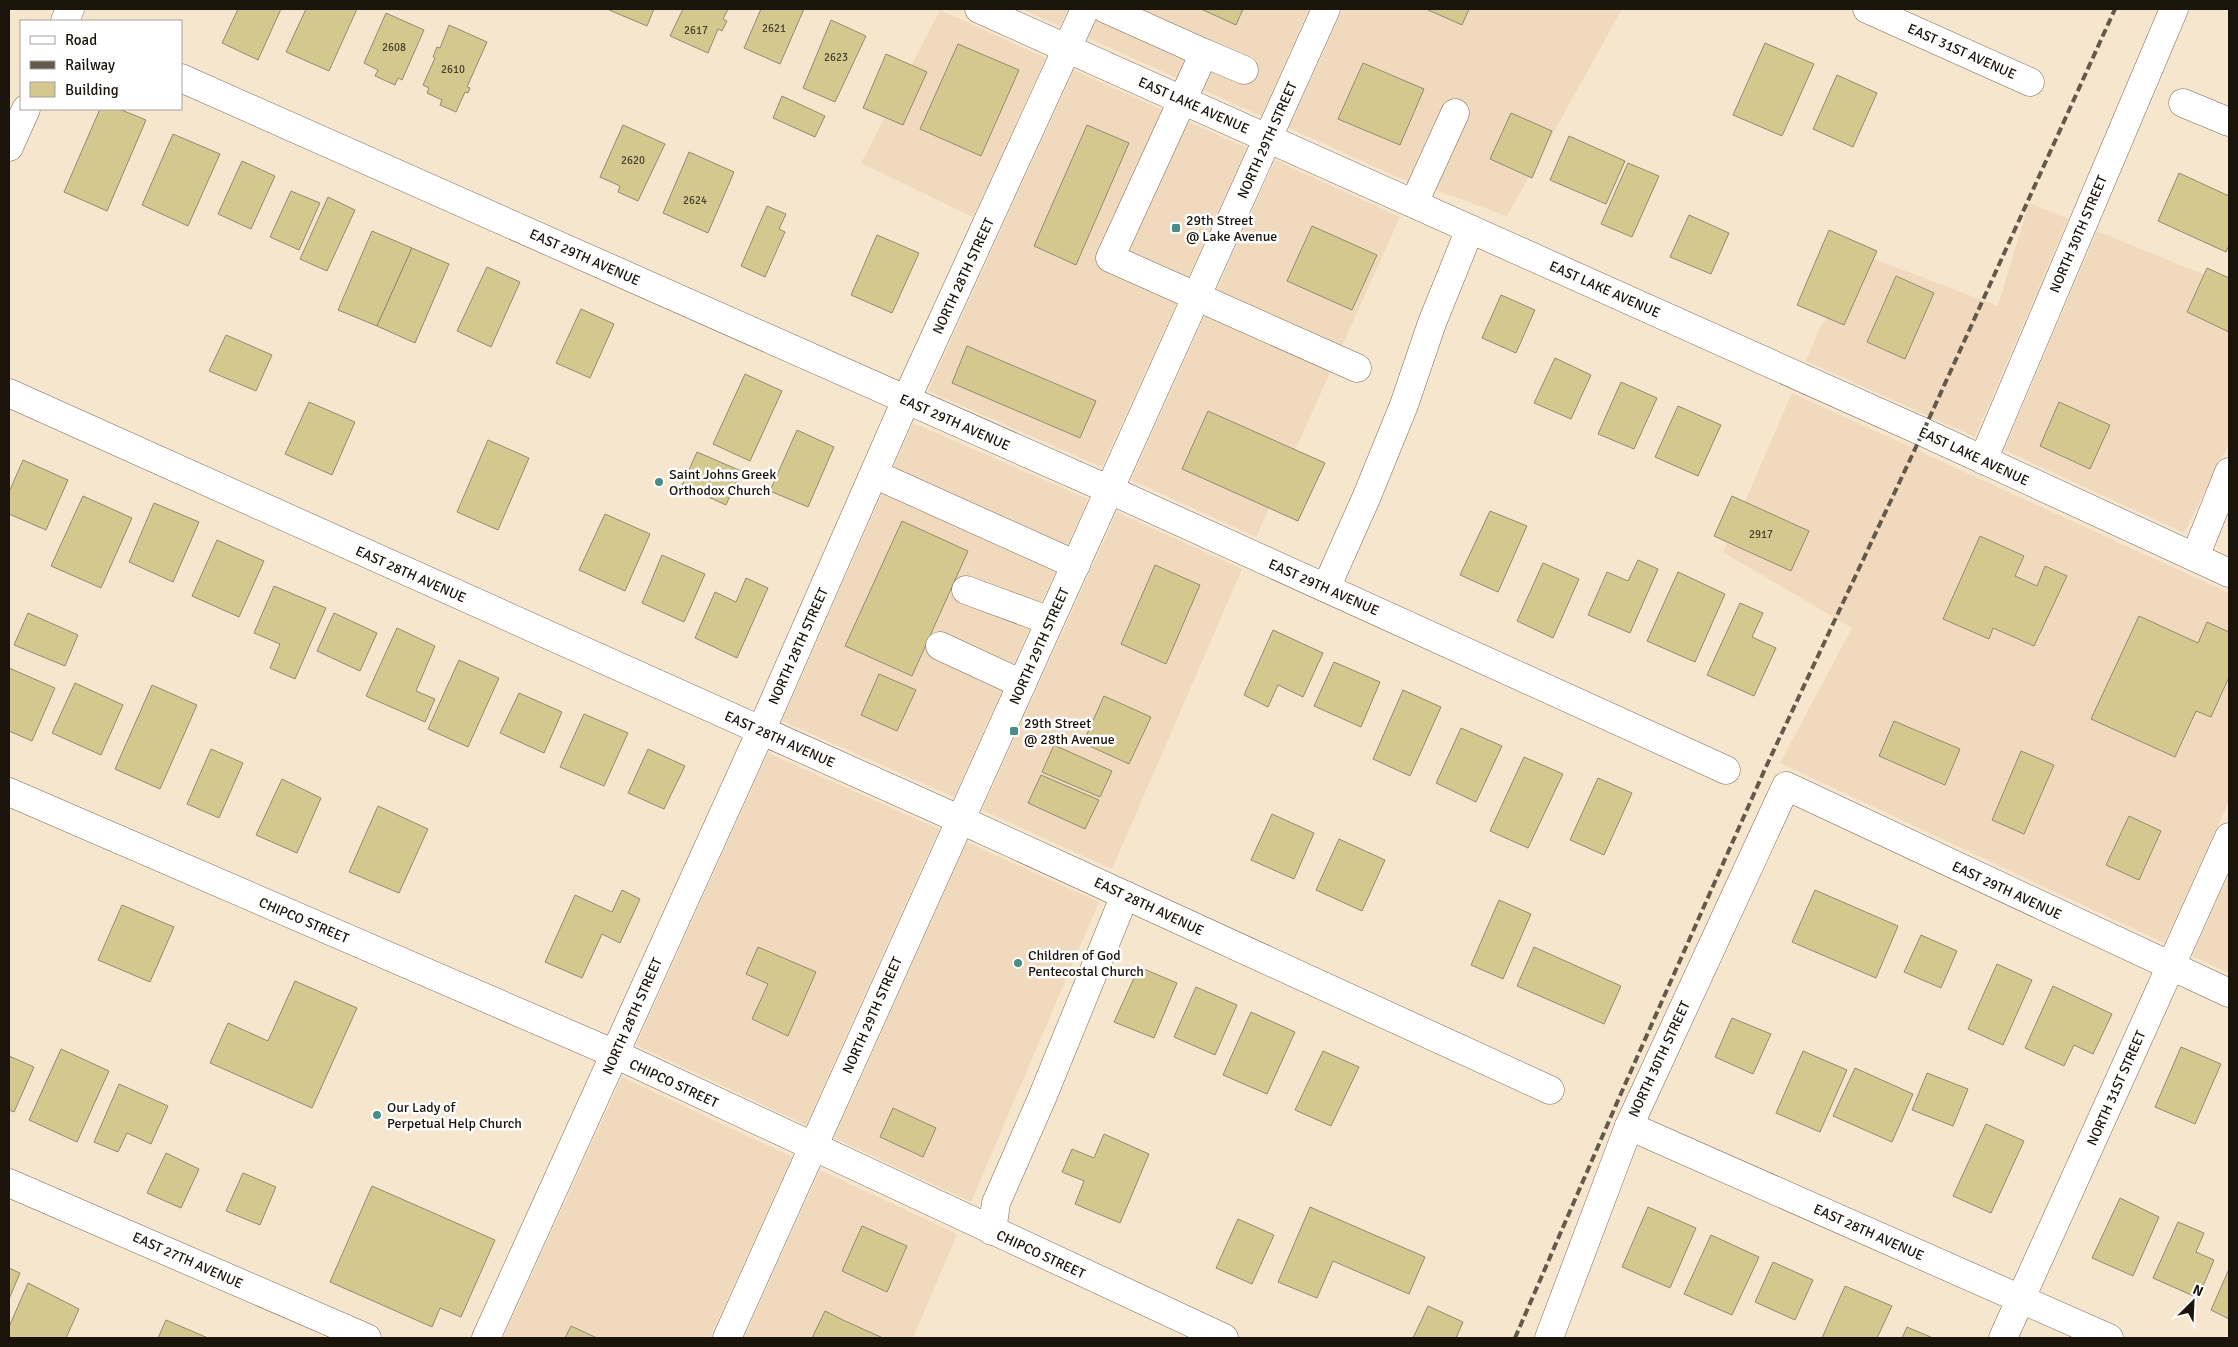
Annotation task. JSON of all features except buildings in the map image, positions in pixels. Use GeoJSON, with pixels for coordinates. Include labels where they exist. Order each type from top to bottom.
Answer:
{"type":"FeatureCollection","features":[{"type":"Feature","properties":{"kind":"street","name":"EAST LAKE AVENUE"},"geometry":{"type":"LineString","coordinates":[[980,9],[1414,203],[2229,573]]}},
{"type":"Feature","properties":{"kind":"street","name":"NORTH 28TH STREET"},"geometry":{"type":"LineString","coordinates":[[486,1338],[761,731],[906,400],[1085,9]]}},
{"type":"Feature","properties":{"kind":"street"},"geometry":{"type":"LineString","coordinates":[[1106,9],[1244,70]]}},
{"type":"Feature","properties":{"kind":"street","name":"NORTH 29TH STREET"},"geometry":{"type":"LineString","coordinates":[[727,1338],[1326,9]]}},
{"type":"Feature","properties":{"kind":"street","name":"EAST 31ST AVENUE"},"geometry":{"type":"LineString","coordinates":[[1867,9],[2030,82]]}},
{"type":"Feature","properties":{"kind":"street","name":"NORTH 30TH STREET"},"geometry":{"type":"LineString","coordinates":[[1983,460],[2174,9]]}},
{"type":"Feature","properties":{"kind":"street"},"geometry":{"type":"LineString","coordinates":[[1204,53],[1110,258],[1357,368]]}},
{"type":"Feature","properties":{"kind":"street","name":"EAST 29TH AVENUE"},"geometry":{"type":"LineString","coordinates":[[182,78],[1110,490],[1726,770]]}},
{"type":"Feature","properties":{"kind":"street"},"geometry":{"type":"LineString","coordinates":[[2183,103],[2229,122]]}},
{"type":"Feature","properties":{"kind":"street"},"geometry":{"type":"LineString","coordinates":[[9,147],[26,110]]}},
{"type":"Feature","properties":{"kind":"street"},"geometry":{"type":"LineString","coordinates":[[1414,203],[1455,112]]}},
{"type":"Feature","properties":{"kind":"street"},"geometry":{"type":"LineString","coordinates":[[1326,588],[1367,496],[1404,405],[1432,323],[1470,229]]}},
{"type":"Feature","properties":{"kind":"street","name":"EAST 28TH AVENUE"},"geometry":{"type":"LineString","coordinates":[[9,393],[961,820],[1550,1090]]}},
{"type":"Feature","properties":{"kind":"street"},"geometry":{"type":"LineString","coordinates":[[874,474],[1076,565]]}},
{"type":"Feature","properties":{"kind":"street"},"geometry":{"type":"LineString","coordinates":[[2194,557],[2229,474]]}},
{"type":"Feature","properties":{"kind":"street"},"geometry":{"type":"LineString","coordinates":[[966,590],[1050,621]]}},
{"type":"Feature","properties":{"kind":"street"},"geometry":{"type":"LineString","coordinates":[[940,646],[1022,684]]}},
{"type":"Feature","properties":{"kind":"street","name":"NORTH 30TH STREET"},"geometry":{"type":"LineString","coordinates":[[1549,1338],[1629,1126],[1786,786]]}},
{"type":"Feature","properties":{"kind":"street","name":"EAST 29TH AVENUE"},"geometry":{"type":"LineString","coordinates":[[1786,786],[2229,993]]}},
{"type":"Feature","properties":{"kind":"street","name":"CHIPCO STREET"},"geometry":{"type":"LineString","coordinates":[[9,792],[615,1054],[813,1148],[1224,1338]]}},
{"type":"Feature","properties":{"kind":"street","name":"NORTH 31ST STREET"},"geometry":{"type":"LineString","coordinates":[[2003,1338],[2229,838]]}},
{"type":"Feature","properties":{"kind":"street"},"geometry":{"type":"LineString","coordinates":[[992,1231],[996,1203],[1038,1107],[1125,895]]}},
{"type":"Feature","properties":{"kind":"street","name":"EAST 28TH AVENUE"},"geometry":{"type":"LineString","coordinates":[[1629,1126],[2109,1338]]}},
{"type":"Feature","properties":{"kind":"street","name":"EAST 27TH AVENUE"},"geometry":{"type":"LineString","coordinates":[[9,1183],[367,1338]]}},
{"type":"Feature","properties":{"kind":"shaded area"},"geometry":{"type":"Polygon","coordinates":[[[1022,9],[1068,9],[1060,26],[1022,9]]]}},
{"type":"Feature","properties":{"kind":"shaded area"},"geometry":{"type":"Polygon","coordinates":[[[1102,9],[1309,9],[1261,116],[1088,38],[1102,9]]]}},
{"type":"Feature","properties":{"kind":"shaded area"},"geometry":{"type":"Polygon","coordinates":[[[1343,9],[1622,9],[1507,216],[1416,183],[1415,185],[1289,128],[1343,9]]]}},
{"type":"Feature","properties":{"kind":"shaded area"},"geometry":{"type":"Polygon","coordinates":[[[940,10],[1046,58],[973,217],[861,163],[940,10]]]}},
{"type":"Feature","properties":{"kind":"shaded area"},"geometry":{"type":"Polygon","coordinates":[[[1074,70],[1247,148],[1102,467],[928,391],[1074,70]]]}},
{"type":"Feature","properties":{"kind":"shaded area"},"geometry":{"type":"Polygon","coordinates":[[[1275,160],[1400,217],[1256,537],[1131,480],[1275,160]]]}},
{"type":"Feature","properties":{"kind":"shaded area"},"geometry":{"type":"Polygon","coordinates":[[[2029,203],[2068,219],[1975,437],[1806,361],[1820,327],[1871,258],[1998,306],[2029,203]]]}},
{"type":"Feature","properties":{"kind":"shaded area"},"geometry":{"type":"Polygon","coordinates":[[[2097,231],[2229,285],[2229,443],[2184,533],[2004,450],[2097,231]]]}},
{"type":"Feature","properties":{"kind":"shaded area"},"geometry":{"type":"Polygon","coordinates":[[[1792,393],[2229,593],[2229,801],[2164,943],[1780,763],[1852,628],[1723,552],[1792,393]]]}},
{"type":"Feature","properties":{"kind":"shaded area"},"geometry":{"type":"Polygon","coordinates":[[[913,423],[1088,499],[954,797],[782,721],[913,423]]]}},
{"type":"Feature","properties":{"kind":"shaded area"},"geometry":{"type":"Polygon","coordinates":[[[1117,512],[1242,569],[1112,869],[982,810],[1117,512]]]}},
{"type":"Feature","properties":{"kind":"shaded area"},"geometry":{"type":"Polygon","coordinates":[[[768,753],[939,829],[806,1125],[636,1045],[768,753]]]}},
{"type":"Feature","properties":{"kind":"shaded area"},"geometry":{"type":"Polygon","coordinates":[[[967,842],[1099,902],[971,1202],[834,1138],[967,842]]]}},
{"type":"Feature","properties":{"kind":"shaded area"},"geometry":{"type":"Polygon","coordinates":[[[2229,875],[2229,973],[2192,956],[2229,875]]]}},
{"type":"Feature","properties":{"kind":"shaded area"},"geometry":{"type":"Polygon","coordinates":[[[622,1077],[792,1157],[710,1338],[503,1338],[622,1077]]]}},
{"type":"Feature","properties":{"kind":"shaded area"},"geometry":{"type":"Polygon","coordinates":[[[820,1170],[957,1234],[913,1338],[744,1338],[820,1170]]]}},
{"type":"Feature","properties":{"kind":"railway"},"geometry":{"type":"LineString","coordinates":[[1515,1338],[1765,769],[1923,432],[2115,9]]}},
{"type":"Feature","properties":{"kind":"place","name":"29th Street @ Lake Avenue"},"geometry":{"type":"Point","coordinates":[1176,228]}},
{"type":"Feature","properties":{"kind":"place","name":"Saint Johns Greek Orthodox Church"},"geometry":{"type":"Point","coordinates":[659,482]}},
{"type":"Feature","properties":{"kind":"place","name":"29th Street @ 28th Avenue"},"geometry":{"type":"Point","coordinates":[1014,731]}},
{"type":"Feature","properties":{"kind":"place","name":"Children of God Pentecostal Church"},"geometry":{"type":"Point","coordinates":[1018,963]}},
{"type":"Feature","properties":{"kind":"place","name":"Our Lady of Perpetual Help Church"},"geometry":{"type":"Point","coordinates":[377,1115]}}]}
